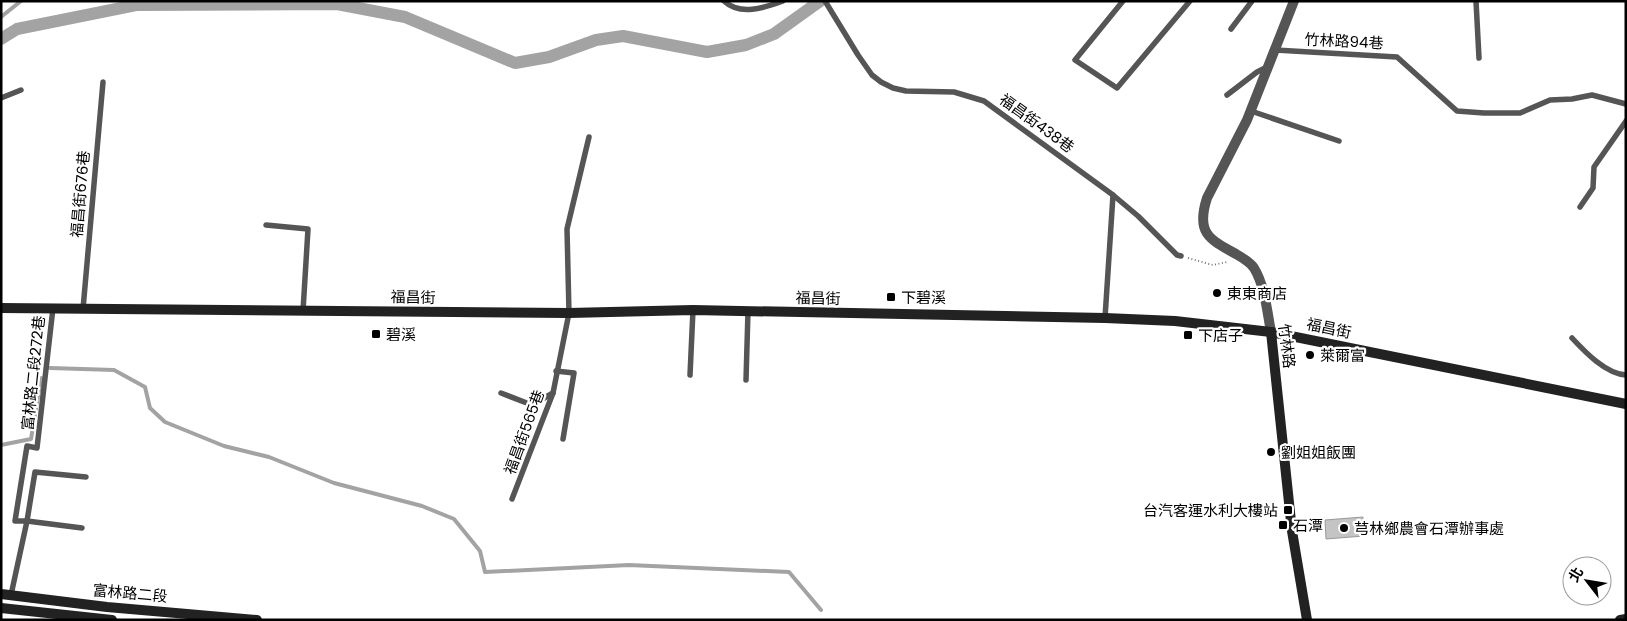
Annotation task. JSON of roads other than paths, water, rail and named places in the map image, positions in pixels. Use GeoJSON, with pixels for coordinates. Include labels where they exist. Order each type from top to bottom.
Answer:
{"type":"FeatureCollection","features":[{"type":"Feature","properties":{"kind":"main road","name":"福昌街"},"geometry":{"type":"LineString","coordinates":[[1,308],[569,313],[693,310],[1175,321],[1271,332],[1626,404]]}},
{"type":"Feature","properties":{"kind":"main road","name":"竹林路"},"geometry":{"type":"LineString","coordinates":[[1271,332],[1292,532],[1307,620]]}},
{"type":"Feature","properties":{"kind":"main road","name":"富林路二段"},"geometry":{"type":"LineString","coordinates":[[6,594],[107,607],[257,620]]}},
{"type":"Feature","properties":{"kind":"main road","name":"富林路二段"},"geometry":{"type":"LineString","coordinates":[[1,608],[112,620]]}},
{"type":"Feature","properties":{"kind":"main road"},"geometry":{"type":"LineString","coordinates":[[1620,620],[1626,619]]}},
{"type":"Feature","properties":{"kind":"street","name":"竹林路"},"geometry":{"type":"LineString","coordinates":[[1271,332],[1261,282],[1253,267],[1246,260],[1213,241],[1206,234],[1203,225],[1203,210],[1207,198],[1251,111],[1292,2]]}},
{"type":"Feature","properties":{"kind":"lane"},"geometry":{"type":"LineString","coordinates":[[724,1],[740,10],[769,6],[783,1]]}},
{"type":"Feature","properties":{"kind":"lane","name":"福昌街438巷"},"geometry":{"type":"LineString","coordinates":[[825,1],[872,75],[881,82],[893,88],[906,91],[954,92],[984,100],[1114,195],[1177,255],[1181,256]]}},
{"type":"Feature","properties":{"kind":"lane"},"geometry":{"type":"LineString","coordinates":[[1123,1],[1075,60],[1117,88],[1190,1]]}},
{"type":"Feature","properties":{"kind":"lane"},"geometry":{"type":"LineString","coordinates":[[1231,29],[1252,1]]}},
{"type":"Feature","properties":{"kind":"lane"},"geometry":{"type":"LineString","coordinates":[[1476,1],[1480,58]]}},
{"type":"Feature","properties":{"kind":"lane","name":"竹林路94巷"},"geometry":{"type":"LineString","coordinates":[[1275,50],[1398,56],[1457,110],[1484,113],[1520,113],[1550,100],[1572,99],[1592,95],[1626,104]]}},
{"type":"Feature","properties":{"kind":"lane"},"geometry":{"type":"LineString","coordinates":[[1227,95],[1257,72],[1269,66]]}},
{"type":"Feature","properties":{"kind":"lane","name":"福昌街676巷"},"geometry":{"type":"LineString","coordinates":[[83,309],[103,82]]}},
{"type":"Feature","properties":{"kind":"lane"},"geometry":{"type":"LineString","coordinates":[[1,98],[21,90]]}},
{"type":"Feature","properties":{"kind":"lane"},"geometry":{"type":"LineString","coordinates":[[1251,111],[1339,141]]}},
{"type":"Feature","properties":{"kind":"lane"},"geometry":{"type":"LineString","coordinates":[[1580,208],[1592,188],[1594,167],[1626,120]]}},
{"type":"Feature","properties":{"kind":"lane","name":"福昌街565巷"},"geometry":{"type":"LineString","coordinates":[[512,499],[553,393],[569,313],[567,229],[590,137]]}},
{"type":"Feature","properties":{"kind":"lane"},"geometry":{"type":"LineString","coordinates":[[1105,318],[1114,195]]}},
{"type":"Feature","properties":{"kind":"lane"},"geometry":{"type":"LineString","coordinates":[[266,225],[308,229],[303,311]]}},
{"type":"Feature","properties":{"kind":"lane","name":"富林路二段272巷"},"geometry":{"type":"LineString","coordinates":[[27,522],[15,521],[27,446],[37,448],[53,308]]}},
{"type":"Feature","properties":{"kind":"lane"},"geometry":{"type":"LineString","coordinates":[[690,375],[693,310]]}},
{"type":"Feature","properties":{"kind":"lane"},"geometry":{"type":"LineString","coordinates":[[746,380],[748,312]]}},
{"type":"Feature","properties":{"kind":"lane"},"geometry":{"type":"LineString","coordinates":[[1572,338],[1588,355],[1618,375],[1626,375]]}},
{"type":"Feature","properties":{"kind":"lane"},"geometry":{"type":"LineString","coordinates":[[556,371],[574,373],[563,439]]}},
{"type":"Feature","properties":{"kind":"lane"},"geometry":{"type":"LineString","coordinates":[[501,393],[532,405],[553,393]]}},
{"type":"Feature","properties":{"kind":"lane"},"geometry":{"type":"LineString","coordinates":[[6,594],[27,522],[35,472],[86,477]]}},
{"type":"Feature","properties":{"kind":"lane"},"geometry":{"type":"LineString","coordinates":[[27,522],[82,528]]}},
{"type":"Feature","properties":{"kind":"waterway"},"geometry":{"type":"LineString","coordinates":[[1,17],[21,1]]}},
{"type":"Feature","properties":{"kind":"waterway"},"geometry":{"type":"LineString","coordinates":[[1,39],[17,29],[136,5],[337,4],[405,17],[515,63],[549,57],[596,40],[623,36],[707,52],[746,45],[774,34],[820,1]]}},
{"type":"Feature","properties":{"kind":"waterway"},"geometry":{"type":"LineString","coordinates":[[50,368],[114,370],[145,387],[150,408],[165,422],[224,446],[269,457],[334,483],[422,506],[454,519],[480,551],[485,572],[629,565],[789,572],[821,610]]}},
{"type":"Feature","properties":{"kind":"waterway"},"geometry":{"type":"LineString","coordinates":[[1,445],[31,439],[41,378]]}},
{"type":"Feature","properties":{"kind":"place","name":"東東商店"},"geometry":{"type":"Point","coordinates":[1217,293]}},
{"type":"Feature","properties":{"kind":"place","name":"下碧溪"},"geometry":{"type":"Point","coordinates":[891,297]}},
{"type":"Feature","properties":{"kind":"place","name":"碧溪"},"geometry":{"type":"Point","coordinates":[376,334]}},
{"type":"Feature","properties":{"kind":"place","name":"下店子"},"geometry":{"type":"Point","coordinates":[1188,335]}},
{"type":"Feature","properties":{"kind":"place","name":"萊爾富"},"geometry":{"type":"Point","coordinates":[1310,355]}},
{"type":"Feature","properties":{"kind":"place","name":"劉姐姐飯團"},"geometry":{"type":"Point","coordinates":[1271,452]}},
{"type":"Feature","properties":{"kind":"place","name":"台汽客運水利大樓站"},"geometry":{"type":"Point","coordinates":[1288,510]}},
{"type":"Feature","properties":{"kind":"place","name":"石潭"},"geometry":{"type":"Point","coordinates":[1283,525]}},
{"type":"Feature","properties":{"kind":"place","name":"芎林鄉農會石潭辦事處"},"geometry":{"type":"Point","coordinates":[1344,528]}}]}
